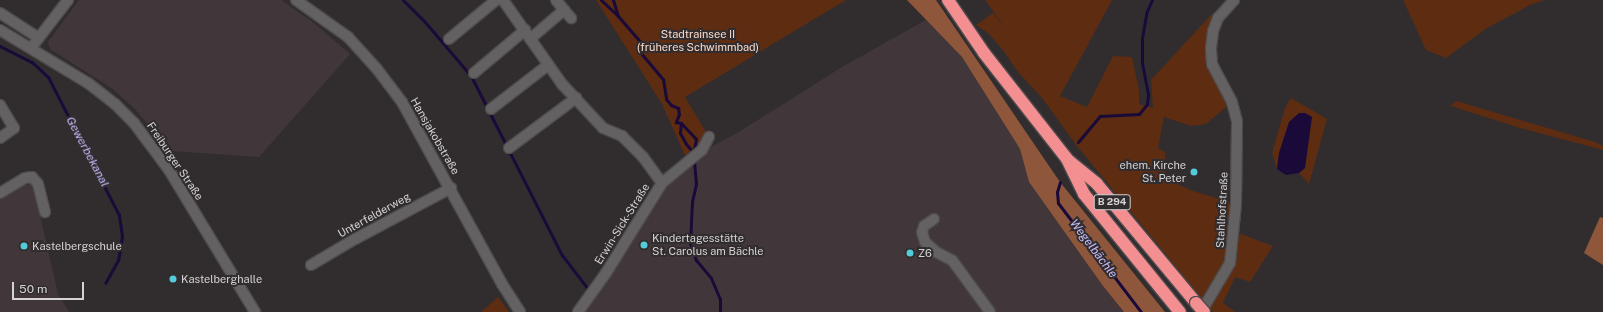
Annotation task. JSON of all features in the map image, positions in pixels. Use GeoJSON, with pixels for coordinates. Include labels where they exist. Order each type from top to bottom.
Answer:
{"type":"FeatureCollection","features":[{"type":"Feature","properties":{"kind":"highway","name":"B 294"},"geometry":{"type":"LineString","coordinates":[[948,0],[984,53],[1067,159],[1097,184],[1200,309]]}},
{"type":"Feature","properties":{"kind":"highway","name":"B 294"},"geometry":{"type":"LineString","coordinates":[[1067,159],[1084,194],[1180,312]]}},
{"type":"Feature","properties":{"kind":"street"},"geometry":{"type":"LineString","coordinates":[[31,48],[68,0]]}},
{"type":"Feature","properties":{"kind":"street","name":"Hansjakobstraße"},"geometry":{"type":"LineString","coordinates":[[296,0],[348,38],[377,69],[402,102],[451,188],[502,284],[520,312]]}},
{"type":"Feature","properties":{"kind":"street"},"geometry":{"type":"LineString","coordinates":[[450,40],[496,0]]}},
{"type":"Feature","properties":{"kind":"street"},"geometry":{"type":"LineString","coordinates":[[503,0],[548,65],[576,98],[603,128],[622,136],[642,157],[662,183]]}},
{"type":"Feature","properties":{"kind":"street"},"geometry":{"type":"LineString","coordinates":[[556,0],[571,18]]}},
{"type":"Feature","properties":{"kind":"street","name":"Stahlhofstraße"},"geometry":{"type":"LineString","coordinates":[[1200,309],[1230,263],[1236,204],[1237,121],[1232,102],[1212,64],[1211,48],[1213,30],[1218,18],[1234,0]]}},
{"type":"Feature","properties":{"kind":"street"},"geometry":{"type":"LineString","coordinates":[[474,73],[564,10]]}},
{"type":"Feature","properties":{"kind":"street"},"geometry":{"type":"LineString","coordinates":[[0,13],[38,38]]}},
{"type":"Feature","properties":{"kind":"street","name":"Freiburger Straße"},"geometry":{"type":"LineString","coordinates":[[0,30],[88,83],[115,104],[134,123],[169,170],[255,312]]}},
{"type":"Feature","properties":{"kind":"street"},"geometry":{"type":"LineString","coordinates":[[491,108],[548,65]]}},
{"type":"Feature","properties":{"kind":"street"},"geometry":{"type":"LineString","coordinates":[[510,148],[576,98]]}},
{"type":"Feature","properties":{"kind":"street"},"geometry":{"type":"LineString","coordinates":[[0,105],[14,128],[0,138]]}},
{"type":"Feature","properties":{"kind":"street","name":"Erwin-Sick-Straße"},"geometry":{"type":"LineString","coordinates":[[578,312],[605,275],[662,183],[702,150],[709,137]]}},
{"type":"Feature","properties":{"kind":"street"},"geometry":{"type":"LineString","coordinates":[[0,193],[25,178],[32,177],[38,184],[45,212]]}},
{"type":"Feature","properties":{"kind":"street","name":"Unterfelderweg"},"geometry":{"type":"LineString","coordinates":[[310,265],[355,239],[451,188]]}},
{"type":"Feature","properties":{"kind":"street"},"geometry":{"type":"LineString","coordinates":[[934,219],[924,226],[922,232],[925,242],[936,252],[952,260],[990,312]]}},
{"type":"Feature","properties":{"kind":"shaded area"},"geometry":{"type":"Polygon","coordinates":[[[79,0],[281,0],[314,23],[350,54],[259,157],[171,151],[135,109],[113,89],[50,49],[48,42],[79,0]]]}},
{"type":"Feature","properties":{"kind":"shaded area"},"geometry":{"type":"Polygon","coordinates":[[[907,0],[936,0],[1060,182],[1165,312],[1124,312],[1103,286],[1029,182],[1020,149],[962,57],[907,0]]]}},
{"type":"Feature","properties":{"kind":"shaded area"},"geometry":{"type":"Polygon","coordinates":[[[926,20],[962,57],[1020,149],[1029,182],[1103,286],[1124,312],[572,312],[590,288],[662,173],[739,132],[842,67],[926,20]]]}},
{"type":"Feature","properties":{"kind":"shaded area"},"geometry":{"type":"Polygon","coordinates":[[[1299,113],[1305,113],[1312,117],[1305,168],[1299,173],[1286,175],[1277,169],[1279,153],[1289,122],[1299,113]]]}},
{"type":"Feature","properties":{"kind":"shaded area","name":"Kastelbergschule"},"geometry":{"type":"Polygon","coordinates":[[[23,184],[33,185],[58,294],[69,312],[0,312],[0,197],[23,184]]]}},
{"type":"Feature","properties":{"kind":"shaded area"},"geometry":{"type":"Polygon","coordinates":[[[1600,217],[1603,218],[1603,265],[1584,253],[1600,217]]]}},
{"type":"Feature","properties":{"kind":"green space","name":"Stadtrainsee II (früheres Schwimmbad)"},"geometry":{"type":"Polygon","coordinates":[[[596,0],[846,0],[685,97],[712,142],[688,162],[662,104],[596,0]]]}},
{"type":"Feature","properties":{"kind":"green space"},"geometry":{"type":"Polygon","coordinates":[[[985,0],[1112,0],[1060,96],[1087,107],[1113,56],[1132,57],[1139,90],[1139,104],[1153,108],[1151,80],[1211,15],[1218,18],[1211,48],[1232,102],[1206,124],[1191,126],[1164,117],[1158,148],[1165,152],[1165,179],[1193,191],[1236,204],[1233,231],[1273,246],[1250,282],[1235,277],[1223,303],[1235,312],[1213,312],[1077,146],[1042,98],[1018,72],[1003,50],[988,33],[976,25],[993,13],[1006,29],[985,0]]]}},
{"type":"Feature","properties":{"kind":"green space"},"geometry":{"type":"Polygon","coordinates":[[[1403,0],[1545,0],[1530,5],[1487,28],[1446,58],[1426,50],[1403,0]]]}},
{"type":"Feature","properties":{"kind":"green space"},"geometry":{"type":"Polygon","coordinates":[[[1291,98],[1327,119],[1309,184],[1299,173],[1305,168],[1279,153],[1277,169],[1272,153],[1285,108],[1291,98]]]}},
{"type":"Feature","properties":{"kind":"green space"},"geometry":{"type":"Polygon","coordinates":[[[1456,101],[1595,142],[1603,146],[1603,150],[1520,128],[1451,106],[1456,101]]]}},
{"type":"Feature","properties":{"kind":"green space"},"geometry":{"type":"Polygon","coordinates":[[[498,297],[509,312],[481,312],[498,297]]]}},
{"type":"Feature","properties":{"kind":"waterway"},"geometry":{"type":"LineString","coordinates":[[403,0],[425,22],[471,76],[562,255],[588,289]]}},
{"type":"Feature","properties":{"kind":"waterway"},"geometry":{"type":"LineString","coordinates":[[601,0],[617,15]]}},
{"type":"Feature","properties":{"kind":"waterway"},"geometry":{"type":"LineString","coordinates":[[613,0],[618,16],[641,42],[640,52],[663,79],[666,99],[671,105],[678,108],[679,114],[676,122],[681,123],[696,139],[693,153]]}},
{"type":"Feature","properties":{"kind":"waterway","name":"Wegelbächle"},"geometry":{"type":"LineString","coordinates":[[1078,142],[1100,116],[1139,114],[1147,104],[1148,94],[1142,63],[1142,38],[1147,11],[1152,0]]}},
{"type":"Feature","properties":{"kind":"waterway","name":"Gewerbekanal"},"geometry":{"type":"LineString","coordinates":[[0,46],[33,63],[48,77],[119,215],[122,236],[118,260],[105,283]]}},
{"type":"Feature","properties":{"kind":"waterway"},"geometry":{"type":"LineString","coordinates":[[681,123],[680,133],[686,144],[693,152]]}},
{"type":"Feature","properties":{"kind":"waterway"},"geometry":{"type":"LineString","coordinates":[[694,161],[696,184],[692,202],[690,243],[696,260],[711,278],[720,299],[720,312]]}},
{"type":"Feature","properties":{"kind":"waterway","name":"Wegelbächle"},"geometry":{"type":"LineString","coordinates":[[1060,182],[1057,192],[1058,203],[1141,312]]}},
{"type":"Feature","properties":{"kind":"place","name":"ehem. Kirche St. Peter"},"geometry":{"type":"Point","coordinates":[1194,172]}},
{"type":"Feature","properties":{"kind":"place","name":"Kindertagesstätte St. Carolus am Bächle"},"geometry":{"type":"Point","coordinates":[644,245]}},
{"type":"Feature","properties":{"kind":"place","name":"Kastelbergschule"},"geometry":{"type":"Point","coordinates":[24,246]}},
{"type":"Feature","properties":{"kind":"place","name":"Z6"},"geometry":{"type":"Point","coordinates":[910,253]}},
{"type":"Feature","properties":{"kind":"place","name":"Kastelberghalle"},"geometry":{"type":"Point","coordinates":[173,279]}}]}
